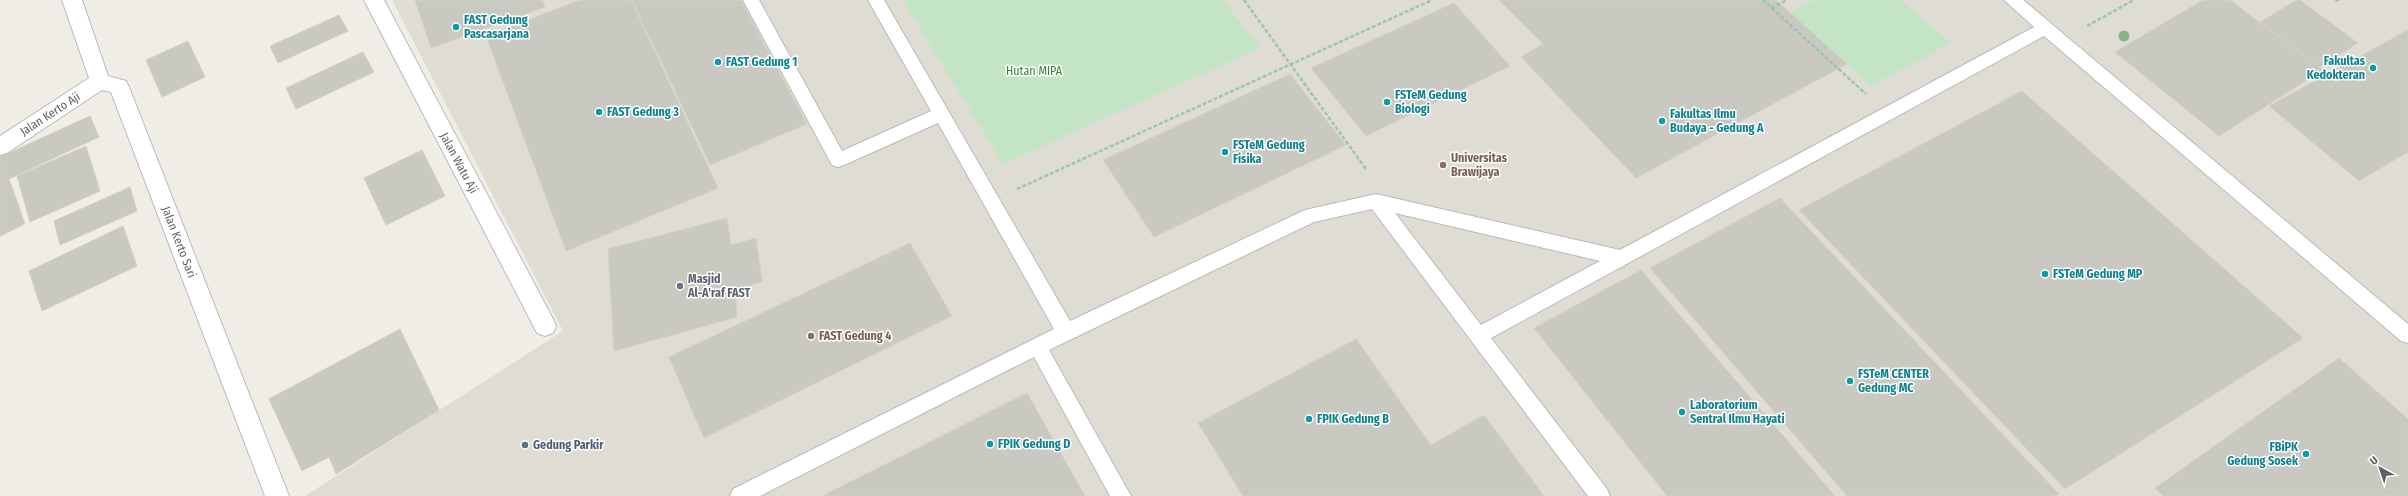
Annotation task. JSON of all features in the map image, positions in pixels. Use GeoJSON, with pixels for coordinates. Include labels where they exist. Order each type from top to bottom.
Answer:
{"type":"FeatureCollection","features":[{"type":"Feature","properties":{"kind":"street"},"geometry":{"type":"LineString","coordinates":[[72,0],[100,81]]}},
{"type":"Feature","properties":{"kind":"street","name":"Jalan Watu Aji"},"geometry":{"type":"LineString","coordinates":[[374,0],[545,326]]}},
{"type":"Feature","properties":{"kind":"street","name":"Jalan Kerto Aji"},"geometry":{"type":"LineString","coordinates":[[0,147],[100,81]]}},
{"type":"Feature","properties":{"kind":"street","name":"Jalan Kerto Sari"},"geometry":{"type":"LineString","coordinates":[[100,81],[119,87],[277,496]]}},
{"type":"Feature","properties":{"kind":"lane"},"geometry":{"type":"LineString","coordinates":[[751,0],[838,160],[942,114]]}},
{"type":"Feature","properties":{"kind":"lane"},"geometry":{"type":"LineString","coordinates":[[876,0],[1066,332]]}},
{"type":"Feature","properties":{"kind":"lane"},"geometry":{"type":"LineString","coordinates":[[2012,0],[2408,335]]}},
{"type":"Feature","properties":{"kind":"lane"},"geometry":{"type":"LineString","coordinates":[[1480,335],[2046,28]]}},
{"type":"Feature","properties":{"kind":"lane"},"geometry":{"type":"LineString","coordinates":[[740,496],[1066,332],[1311,215],[1376,201],[1622,258]]}},
{"type":"Feature","properties":{"kind":"lane"},"geometry":{"type":"LineString","coordinates":[[1376,201],[1480,335],[1600,496]]}},
{"type":"Feature","properties":{"kind":"lane"},"geometry":{"type":"LineString","coordinates":[[1038,347],[1121,496]]}},
{"type":"Feature","properties":{"kind":"path"},"geometry":{"type":"LineString","coordinates":[[1244,0],[1366,168]]}},
{"type":"Feature","properties":{"kind":"path"},"geometry":{"type":"LineString","coordinates":[[990,201],[1292,65],[1432,0]]}},
{"type":"Feature","properties":{"kind":"path"},"geometry":{"type":"LineString","coordinates":[[1763,0],[1888,115]]}},
{"type":"Feature","properties":{"kind":"path"},"geometry":{"type":"LineString","coordinates":[[1771,8],[1787,0]]}},
{"type":"Feature","properties":{"kind":"path"},"geometry":{"type":"LineString","coordinates":[[2061,41],[2134,0]]}},
{"type":"Feature","properties":{"kind":"shaded area","name":"Universitas Brawijaya"},"geometry":{"type":"Polygon","coordinates":[[[392,0],[2408,0],[2408,496],[305,496],[563,331],[392,0]]]}},
{"type":"Feature","properties":{"kind":"green space","name":"Hutan MIPA"},"geometry":{"type":"Polygon","coordinates":[[[903,0],[1223,0],[1260,48],[1003,164],[903,0]]]}},
{"type":"Feature","properties":{"kind":"green space"},"geometry":{"type":"Polygon","coordinates":[[[1814,0],[1900,0],[1951,43],[1871,86],[1790,13],[1814,0]]]}},
{"type":"Feature","properties":{"kind":"building","name":"FAST Gedung Pascasarjana"},"geometry":{"type":"Polygon","coordinates":[[[415,0],[542,0],[545,7],[431,48],[415,0]]]}},
{"type":"Feature","properties":{"kind":"building","name":"FAST Gedung 3"},"geometry":{"type":"Polygon","coordinates":[[[580,0],[631,0],[718,188],[566,251],[486,36],[580,0]]]}},
{"type":"Feature","properties":{"kind":"building","name":"FAST Gedung 1"},"geometry":{"type":"Polygon","coordinates":[[[632,0],[741,0],[807,124],[710,165],[632,0]]]}},
{"type":"Feature","properties":{"kind":"building","name":"Fakultas Ilmu Budaya - Gedung A"},"geometry":{"type":"Polygon","coordinates":[[[1499,0],[1776,0],[1847,64],[1636,178],[1521,57],[1543,44],[1499,0]]]}},
{"type":"Feature","properties":{"kind":"building"},"geometry":{"type":"Polygon","coordinates":[[[2203,0],[2230,0],[2323,70],[2219,136],[2115,52],[2203,0]]]}},
{"type":"Feature","properties":{"kind":"building"},"geometry":{"type":"Polygon","coordinates":[[[2297,0],[2300,0],[2358,43],[2319,67],[2260,22],[2297,0]]]}},
{"type":"Feature","properties":{"kind":"building","name":"FSTeM Gedung Biologi"},"geometry":{"type":"Polygon","coordinates":[[[1454,3],[1510,66],[1366,136],[1311,68],[1454,3]]]}},
{"type":"Feature","properties":{"kind":"building"},"geometry":{"type":"Polygon","coordinates":[[[339,15],[348,31],[278,63],[270,46],[339,15]]]}},
{"type":"Feature","properties":{"kind":"building","name":"Fakultas Kedokteran"},"geometry":{"type":"Polygon","coordinates":[[[2408,30],[2408,152],[2359,181],[2269,106],[2408,30]]]}},
{"type":"Feature","properties":{"kind":"building"},"geometry":{"type":"Polygon","coordinates":[[[188,41],[205,77],[162,97],[146,60],[188,41]]]}},
{"type":"Feature","properties":{"kind":"building"},"geometry":{"type":"Polygon","coordinates":[[[363,52],[374,72],[296,109],[286,88],[363,52]]]}},
{"type":"Feature","properties":{"kind":"building","name":"FSTeM Gedung Fisika"},"geometry":{"type":"Polygon","coordinates":[[[1290,74],[1346,145],[1154,237],[1103,160],[1290,74]]]}},
{"type":"Feature","properties":{"kind":"building","name":"FSTeM Gedung MP"},"geometry":{"type":"Polygon","coordinates":[[[2022,91],[2303,338],[2065,489],[1799,210],[2022,91]]]}},
{"type":"Feature","properties":{"kind":"building"},"geometry":{"type":"Polygon","coordinates":[[[90,116],[99,137],[9,179],[25,224],[0,236],[0,157],[90,116]]]}},
{"type":"Feature","properties":{"kind":"building"},"geometry":{"type":"Polygon","coordinates":[[[86,146],[100,191],[30,222],[17,176],[86,146]]]}},
{"type":"Feature","properties":{"kind":"building"},"geometry":{"type":"Polygon","coordinates":[[[422,150],[445,196],[386,225],[364,178],[422,150]]]}},
{"type":"Feature","properties":{"kind":"building"},"geometry":{"type":"Polygon","coordinates":[[[130,187],[137,211],[60,245],[54,221],[130,187]]]}},
{"type":"Feature","properties":{"kind":"building","name":"FSTeM CENTER Gedung MC"},"geometry":{"type":"Polygon","coordinates":[[[1780,198],[2059,494],[2055,496],[1847,496],[1650,268],[1780,198]]]}},
{"type":"Feature","properties":{"kind":"building","name":"Masjid Al-A'raf FAST"},"geometry":{"type":"Polygon","coordinates":[[[727,218],[731,245],[756,238],[762,281],[735,291],[737,317],[614,351],[608,249],[727,218]]]}},
{"type":"Feature","properties":{"kind":"building"},"geometry":{"type":"Polygon","coordinates":[[[123,226],[137,266],[42,311],[29,271],[123,226]]]}},
{"type":"Feature","properties":{"kind":"building","name":"FAST Gedung 4"},"geometry":{"type":"Polygon","coordinates":[[[910,243],[952,316],[704,438],[669,357],[910,243]]]}},
{"type":"Feature","properties":{"kind":"building","name":"Laboratorium Sentral Ilmu Hayati"},"geometry":{"type":"Polygon","coordinates":[[[1641,270],[1835,496],[1667,496],[1534,328],[1641,270]]]}},
{"type":"Feature","properties":{"kind":"building"},"geometry":{"type":"Polygon","coordinates":[[[400,329],[439,410],[336,474],[329,457],[302,471],[269,399],[400,329]]]}},
{"type":"Feature","properties":{"kind":"building","name":"FPIK Gedung B"},"geometry":{"type":"Polygon","coordinates":[[[1356,339],[1431,445],[1484,415],[1544,496],[1243,496],[1198,423],[1356,339]]]}},
{"type":"Feature","properties":{"kind":"building","name":"FBiPK Gedung Sosek"},"geometry":{"type":"Polygon","coordinates":[[[2339,358],[2408,419],[2408,496],[2163,496],[2155,488],[2339,358]]]}},
{"type":"Feature","properties":{"kind":"building","name":"FPIK Gedung D"},"geometry":{"type":"Polygon","coordinates":[[[1027,393],[1085,496],[822,496],[1027,393]]]}},
{"type":"Feature","properties":{"kind":"place","name":"FAST Gedung Pascasarjana"},"geometry":{"type":"Point","coordinates":[456,27]}},
{"type":"Feature","properties":{"kind":"place","name":"FAST Gedung 1"},"geometry":{"type":"Point","coordinates":[718,62]}},
{"type":"Feature","properties":{"kind":"place","name":"Fakultas Kedokteran"},"geometry":{"type":"Point","coordinates":[2373,68]}},
{"type":"Feature","properties":{"kind":"place","name":"FSTeM Gedung Biologi"},"geometry":{"type":"Point","coordinates":[1387,102]}},
{"type":"Feature","properties":{"kind":"place","name":"FAST Gedung 3"},"geometry":{"type":"Point","coordinates":[599,112]}},
{"type":"Feature","properties":{"kind":"place","name":"Fakultas Ilmu Budaya - Gedung A"},"geometry":{"type":"Point","coordinates":[1662,121]}},
{"type":"Feature","properties":{"kind":"place","name":"FSTeM Gedung Fisika"},"geometry":{"type":"Point","coordinates":[1225,152]}},
{"type":"Feature","properties":{"kind":"place","name":"Universitas Brawijaya"},"geometry":{"type":"Point","coordinates":[1443,165]}},
{"type":"Feature","properties":{"kind":"place","name":"FSTeM Gedung MP"},"geometry":{"type":"Point","coordinates":[2045,274]}},
{"type":"Feature","properties":{"kind":"place","name":"Masjid Al-A'raf FAST"},"geometry":{"type":"Point","coordinates":[680,286]}},
{"type":"Feature","properties":{"kind":"place","name":"FAST Gedung 4"},"geometry":{"type":"Point","coordinates":[811,336]}},
{"type":"Feature","properties":{"kind":"place","name":"FSTeM CENTER Gedung MC"},"geometry":{"type":"Point","coordinates":[1850,381]}},
{"type":"Feature","properties":{"kind":"place","name":"Laboratorium Sentral Ilmu Hayati"},"geometry":{"type":"Point","coordinates":[1682,412]}},
{"type":"Feature","properties":{"kind":"place","name":"FPIK Gedung B"},"geometry":{"type":"Point","coordinates":[1309,419]}},
{"type":"Feature","properties":{"kind":"place","name":"FPIK Gedung D"},"geometry":{"type":"Point","coordinates":[990,444]}},
{"type":"Feature","properties":{"kind":"place","name":"Gedung Parkir"},"geometry":{"type":"Point","coordinates":[525,445]}},
{"type":"Feature","properties":{"kind":"place","name":"FBiPK Gedung Sosek"},"geometry":{"type":"Point","coordinates":[2306,454]}}]}
